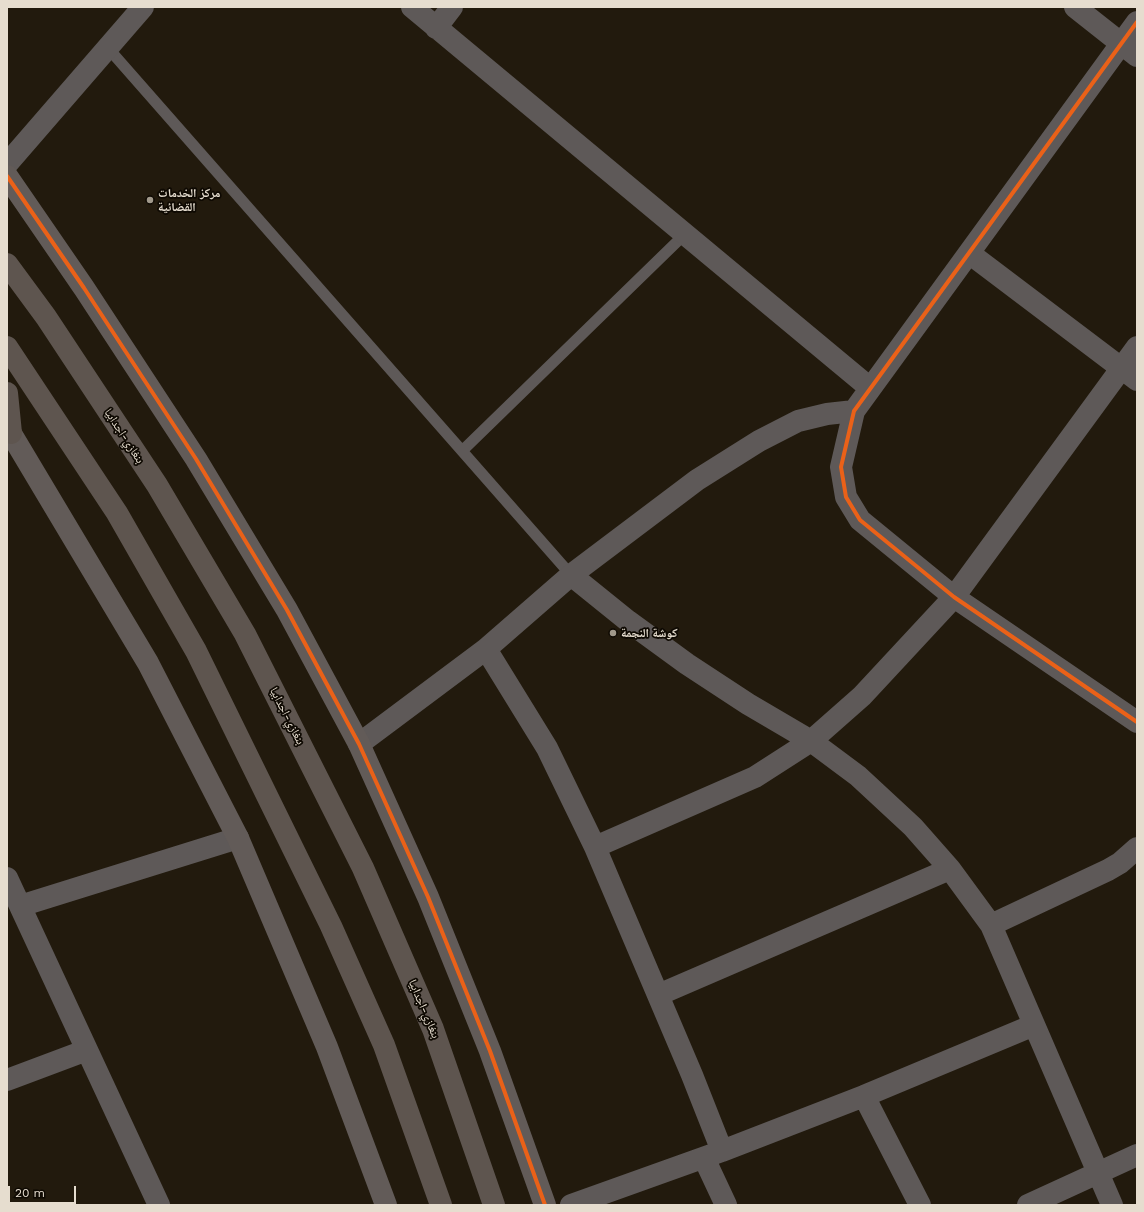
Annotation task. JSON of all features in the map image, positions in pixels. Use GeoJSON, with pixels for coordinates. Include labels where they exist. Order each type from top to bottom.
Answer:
{"type":"FeatureCollection","features":[{"type":"Feature","properties":{"kind":"highway","name":"بنغازي-اجدابيا"},"geometry":{"type":"LineString","coordinates":[[7,264],[46,316],[156,485],[245,634],[362,868],[433,1029],[494,1205]]}},
{"type":"Feature","properties":{"kind":"highway"},"geometry":{"type":"LineString","coordinates":[[7,347],[117,514],[196,651],[331,926],[384,1045],[441,1205]]}},
{"type":"Feature","properties":{"kind":"highway"},"geometry":{"type":"LineString","coordinates":[[7,393],[9,430]]}},
{"type":"Feature","properties":{"kind":"street"},"geometry":{"type":"LineString","coordinates":[[7,164],[143,7]]}},
{"type":"Feature","properties":{"kind":"street"},"geometry":{"type":"LineString","coordinates":[[412,7],[870,388]]}},
{"type":"Feature","properties":{"kind":"street"},"geometry":{"type":"LineString","coordinates":[[436,28],[452,7]]}},
{"type":"Feature","properties":{"kind":"street"},"geometry":{"type":"LineString","coordinates":[[1075,7],[1129,50]]}},
{"type":"Feature","properties":{"kind":"street"},"geometry":{"type":"LineString","coordinates":[[1137,22],[1129,50],[969,253],[854,411],[841,467],[846,497],[860,520],[954,597],[1137,722]]}},
{"type":"Feature","properties":{"kind":"street"},"geometry":{"type":"LineString","coordinates":[[7,176],[84,288],[196,458],[287,610],[359,744],[428,897],[490,1051],[545,1205]]}},
{"type":"Feature","properties":{"kind":"street"},"geometry":{"type":"LineString","coordinates":[[969,253],[1129,374]]}},
{"type":"Feature","properties":{"kind":"street"},"geometry":{"type":"LineString","coordinates":[[595,847],[754,776],[811,741],[862,696],[954,597],[1129,374],[1137,347]]}},
{"type":"Feature","properties":{"kind":"street"},"geometry":{"type":"LineString","coordinates":[[359,744],[486,649],[571,575],[697,480],[758,441],[798,421],[826,414],[854,411]]}},
{"type":"Feature","properties":{"kind":"street"},"geometry":{"type":"LineString","coordinates":[[9,430],[148,663],[238,838],[327,1047],[386,1205]]}},
{"type":"Feature","properties":{"kind":"street"},"geometry":{"type":"LineString","coordinates":[[571,575],[628,621],[687,664],[748,704],[811,741],[881,796],[914,828],[950,869],[991,925],[1097,1174],[1112,1205]]}},
{"type":"Feature","properties":{"kind":"street"},"geometry":{"type":"LineString","coordinates":[[486,649],[546,748],[595,847],[658,995],[713,1155],[726,1205]]}},
{"type":"Feature","properties":{"kind":"street"},"geometry":{"type":"LineString","coordinates":[[20,906],[238,838]]}},
{"type":"Feature","properties":{"kind":"street"},"geometry":{"type":"LineString","coordinates":[[991,925],[1108,870],[1120,863],[1137,848]]}},
{"type":"Feature","properties":{"kind":"street"},"geometry":{"type":"LineString","coordinates":[[658,995],[950,869]]}},
{"type":"Feature","properties":{"kind":"street"},"geometry":{"type":"LineString","coordinates":[[7,878],[87,1050],[156,1204]]}},
{"type":"Feature","properties":{"kind":"street"},"geometry":{"type":"LineString","coordinates":[[571,1205],[713,1155],[864,1096],[1034,1026]]}},
{"type":"Feature","properties":{"kind":"street"},"geometry":{"type":"LineString","coordinates":[[7,1080],[87,1050]]}},
{"type":"Feature","properties":{"kind":"street"},"geometry":{"type":"LineString","coordinates":[[864,1096],[920,1205]]}},
{"type":"Feature","properties":{"kind":"street"},"geometry":{"type":"LineString","coordinates":[[1028,1205],[1137,1155]]}},
{"type":"Feature","properties":{"kind":"lane"},"geometry":{"type":"LineString","coordinates":[[108,48],[571,575]]}},
{"type":"Feature","properties":{"kind":"lane"},"geometry":{"type":"LineString","coordinates":[[462,451],[685,234]]}},
{"type":"Feature","properties":{"kind":"cycle path"},"geometry":{"type":"LineString","coordinates":[[1137,22],[854,411],[841,467],[846,497],[860,520],[954,597],[1137,722]]}},
{"type":"Feature","properties":{"kind":"cycle path"},"geometry":{"type":"LineString","coordinates":[[7,176],[84,288],[196,459],[287,610],[359,744],[428,897],[490,1051],[545,1205]]}},
{"type":"Feature","properties":{"kind":"place","name":"مركز الخدمات القضائية"},"geometry":{"type":"Point","coordinates":[150,200]}},
{"type":"Feature","properties":{"kind":"place","name":"كوشة النجمة"},"geometry":{"type":"Point","coordinates":[613,633]}}]}
